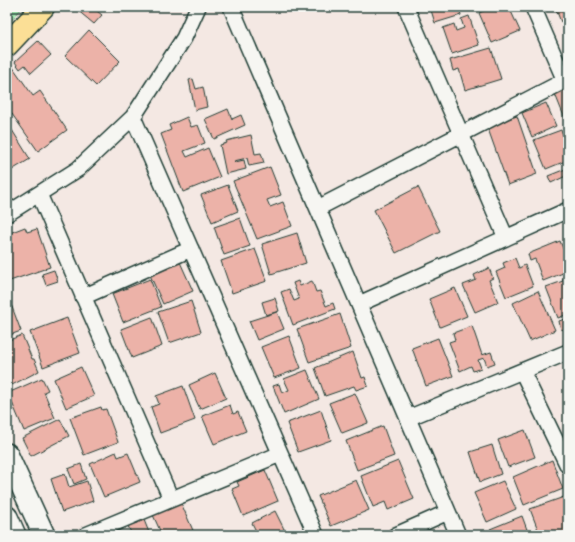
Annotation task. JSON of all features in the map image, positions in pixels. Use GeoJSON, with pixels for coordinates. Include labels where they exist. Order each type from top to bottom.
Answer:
{"type":"FeatureCollection","features":[{"type":"Feature","properties":{"kind":"main road"},"geometry":{"type":"LineString","coordinates":[[7,45],[43,7]]}},
{"type":"Feature","properties":{"kind":"street"},"geometry":{"type":"LineString","coordinates":[[7,214],[78,169],[133,117],[184,38],[198,7]]}},
{"type":"Feature","properties":{"kind":"street"},"geometry":{"type":"LineString","coordinates":[[231,7],[458,535]]}},
{"type":"Feature","properties":{"kind":"street"},"geometry":{"type":"LineString","coordinates":[[406,7],[506,238]]}},
{"type":"Feature","properties":{"kind":"street"},"geometry":{"type":"LineString","coordinates":[[318,208],[566,80],[533,7]]}},
{"type":"Feature","properties":{"kind":"street"},"geometry":{"type":"LineString","coordinates":[[133,117],[316,535]]}},
{"type":"Feature","properties":{"kind":"street"},"geometry":{"type":"LineString","coordinates":[[39,194],[171,500]]}},
{"type":"Feature","properties":{"kind":"street"},"geometry":{"type":"LineString","coordinates":[[359,304],[568,210]]}},
{"type":"Feature","properties":{"kind":"street"},"geometry":{"type":"LineString","coordinates":[[83,297],[191,249]]}},
{"type":"Feature","properties":{"kind":"street"},"geometry":{"type":"LineString","coordinates":[[408,418],[568,352]]}},
{"type":"Feature","properties":{"kind":"street"},"geometry":{"type":"LineString","coordinates":[[522,371],[568,465]]}},
{"type":"Feature","properties":{"kind":"street"},"geometry":{"type":"LineString","coordinates":[[7,454],[44,535]]}},
{"type":"Feature","properties":{"kind":"street"},"geometry":{"type":"LineString","coordinates":[[86,535],[280,454]]}},
{"type":"Feature","properties":{"kind":"street"},"geometry":{"type":"LineString","coordinates":[[396,535],[448,512]]}},
{"type":"Feature","properties":{"kind":"green space"},"geometry":{"type":"Polygon","coordinates":[[[7,7],[23,7],[7,25],[7,7]]]}},
{"type":"Feature","properties":{"kind":"building"},"geometry":{"type":"Polygon","coordinates":[[[78,7],[92,7],[102,15],[94,24],[76,9],[78,7]]]}},
{"type":"Feature","properties":{"kind":"building"},"geometry":{"type":"Polygon","coordinates":[[[430,7],[459,7],[461,15],[435,23],[430,7]]]}},
{"type":"Feature","properties":{"kind":"building"},"geometry":{"type":"Polygon","coordinates":[[[492,7],[509,7],[520,31],[492,43],[479,13],[492,7]]]}},
{"type":"Feature","properties":{"kind":"building"},"geometry":{"type":"Polygon","coordinates":[[[555,7],[568,7],[568,19],[561,22],[555,7]]]}},
{"type":"Feature","properties":{"kind":"building"},"geometry":{"type":"Polygon","coordinates":[[[469,16],[479,45],[452,54],[443,28],[454,24],[456,31],[464,28],[461,19],[469,16]]]}},
{"type":"Feature","properties":{"kind":"building"},"geometry":{"type":"Polygon","coordinates":[[[89,30],[120,61],[96,86],[65,56],[89,30]]]}},
{"type":"Feature","properties":{"kind":"building"},"geometry":{"type":"Polygon","coordinates":[[[38,41],[51,55],[31,73],[25,65],[20,69],[15,62],[38,41]]]}},
{"type":"Feature","properties":{"kind":"building"},"geometry":{"type":"Polygon","coordinates":[[[491,48],[501,79],[465,90],[459,69],[453,71],[450,60],[491,48]]]}},
{"type":"Feature","properties":{"kind":"building"},"geometry":{"type":"Polygon","coordinates":[[[12,66],[33,96],[40,91],[67,130],[38,151],[7,107],[7,70],[12,66]]]}},
{"type":"Feature","properties":{"kind":"building"},"geometry":{"type":"Polygon","coordinates":[[[193,79],[196,89],[203,87],[207,107],[195,110],[189,80],[193,79]]]}},
{"type":"Feature","properties":{"kind":"building"},"geometry":{"type":"Polygon","coordinates":[[[568,88],[568,117],[565,119],[555,94],[568,88]]]}},
{"type":"Feature","properties":{"kind":"building"},"geometry":{"type":"Polygon","coordinates":[[[546,103],[556,126],[532,137],[522,113],[546,103]]]}},
{"type":"Feature","properties":{"kind":"building"},"geometry":{"type":"Polygon","coordinates":[[[228,109],[232,119],[241,115],[245,125],[214,139],[205,119],[228,109]]]}},
{"type":"Feature","properties":{"kind":"building"},"geometry":{"type":"Polygon","coordinates":[[[517,116],[537,174],[508,185],[487,126],[517,116]]]}},
{"type":"Feature","properties":{"kind":"building"},"geometry":{"type":"Polygon","coordinates":[[[187,117],[191,127],[198,125],[205,143],[184,151],[187,157],[208,148],[220,177],[183,192],[161,134],[171,130],[169,125],[187,117]]]}},
{"type":"Feature","properties":{"kind":"building"},"geometry":{"type":"Polygon","coordinates":[[[7,122],[30,159],[7,173],[7,122]]]}},
{"type":"Feature","properties":{"kind":"building"},"geometry":{"type":"Polygon","coordinates":[[[561,130],[568,147],[568,160],[546,169],[534,140],[561,130]]]}},
{"type":"Feature","properties":{"kind":"building"},"geometry":{"type":"Polygon","coordinates":[[[251,135],[255,154],[261,153],[264,163],[249,166],[247,158],[234,161],[244,160],[246,169],[226,174],[220,145],[227,143],[226,141],[251,135]]]}},
{"type":"Feature","properties":{"kind":"building"},"geometry":{"type":"Polygon","coordinates":[[[270,167],[281,195],[267,200],[270,207],[283,202],[292,226],[257,239],[233,181],[270,167]]]}},
{"type":"Feature","properties":{"kind":"building"},"geometry":{"type":"Polygon","coordinates":[[[568,168],[568,175],[551,183],[548,176],[568,168]]]}},
{"type":"Feature","properties":{"kind":"building"},"geometry":{"type":"Polygon","coordinates":[[[228,185],[238,211],[212,222],[201,195],[228,185]]]}},
{"type":"Feature","properties":{"kind":"building"},"geometry":{"type":"Polygon","coordinates":[[[418,187],[440,231],[396,253],[374,210],[418,187]]]}},
{"type":"Feature","properties":{"kind":"building"},"geometry":{"type":"Polygon","coordinates":[[[240,218],[250,246],[224,255],[214,227],[240,218]]]}},
{"type":"Feature","properties":{"kind":"building"},"geometry":{"type":"Polygon","coordinates":[[[25,227],[27,232],[37,229],[50,267],[7,282],[7,234],[25,227]]]}},
{"type":"Feature","properties":{"kind":"building"},"geometry":{"type":"Polygon","coordinates":[[[297,233],[306,263],[271,274],[262,244],[297,233]]]}},
{"type":"Feature","properties":{"kind":"building"},"geometry":{"type":"Polygon","coordinates":[[[560,241],[568,261],[568,271],[543,281],[535,259],[530,261],[528,254],[560,241]]]}},
{"type":"Feature","properties":{"kind":"building"},"geometry":{"type":"Polygon","coordinates":[[[255,249],[267,281],[232,293],[221,261],[255,249]]]}},
{"type":"Feature","properties":{"kind":"building"},"geometry":{"type":"Polygon","coordinates":[[[515,258],[519,268],[525,265],[533,286],[506,297],[496,272],[505,268],[503,263],[515,258]]]}},
{"type":"Feature","properties":{"kind":"building"},"geometry":{"type":"Polygon","coordinates":[[[180,262],[193,291],[163,304],[150,275],[180,262]]]}},
{"type":"Feature","properties":{"kind":"building"},"geometry":{"type":"Polygon","coordinates":[[[489,268],[493,278],[489,280],[498,302],[475,312],[463,285],[476,280],[474,275],[489,268]]]}},
{"type":"Feature","properties":{"kind":"building"},"geometry":{"type":"Polygon","coordinates":[[[54,270],[58,281],[46,285],[42,274],[54,270]]]}},
{"type":"Feature","properties":{"kind":"building"},"geometry":{"type":"Polygon","coordinates":[[[568,277],[568,314],[558,318],[546,287],[563,281],[563,279],[568,277]]]}},
{"type":"Feature","properties":{"kind":"building"},"geometry":{"type":"Polygon","coordinates":[[[150,279],[161,307],[123,322],[112,294],[150,279]]]}},
{"type":"Feature","properties":{"kind":"building"},"geometry":{"type":"Polygon","coordinates":[[[298,281],[300,286],[312,281],[316,292],[320,291],[326,306],[333,303],[335,309],[293,325],[281,292],[289,289],[294,301],[299,299],[293,283],[298,281]]]}},
{"type":"Feature","properties":{"kind":"building"},"geometry":{"type":"Polygon","coordinates":[[[455,288],[467,316],[440,327],[429,299],[455,288]]]}},
{"type":"Feature","properties":{"kind":"building"},"geometry":{"type":"Polygon","coordinates":[[[538,291],[555,330],[530,341],[513,303],[538,291]]]}},
{"type":"Feature","properties":{"kind":"building"},"geometry":{"type":"Polygon","coordinates":[[[275,298],[279,311],[266,315],[262,302],[275,298]]]}},
{"type":"Feature","properties":{"kind":"building"},"geometry":{"type":"Polygon","coordinates":[[[9,299],[21,331],[7,336],[7,300],[9,299]]]}},
{"type":"Feature","properties":{"kind":"building"},"geometry":{"type":"Polygon","coordinates":[[[191,301],[201,332],[169,343],[158,312],[191,301]]]}},
{"type":"Feature","properties":{"kind":"building"},"geometry":{"type":"Polygon","coordinates":[[[277,312],[284,329],[257,340],[249,321],[277,312]]]}},
{"type":"Feature","properties":{"kind":"building"},"geometry":{"type":"Polygon","coordinates":[[[340,314],[351,348],[309,362],[297,329],[340,314]]]}},
{"type":"Feature","properties":{"kind":"building"},"geometry":{"type":"Polygon","coordinates":[[[152,317],[162,346],[132,358],[121,329],[152,317]]]}},
{"type":"Feature","properties":{"kind":"building"},"geometry":{"type":"Polygon","coordinates":[[[67,318],[80,353],[43,367],[30,332],[67,318]]]}},
{"type":"Feature","properties":{"kind":"building"},"geometry":{"type":"Polygon","coordinates":[[[568,318],[568,328],[561,330],[559,321],[568,318]]]}},
{"type":"Feature","properties":{"kind":"building"},"geometry":{"type":"Polygon","coordinates":[[[472,326],[482,355],[491,352],[495,363],[487,366],[484,358],[478,360],[481,368],[473,371],[471,366],[460,371],[449,342],[455,340],[453,333],[472,326]]]}},
{"type":"Feature","properties":{"kind":"building"},"geometry":{"type":"Polygon","coordinates":[[[22,335],[32,359],[34,359],[39,371],[12,385],[7,373],[7,341],[22,335]]]}},
{"type":"Feature","properties":{"kind":"building"},"geometry":{"type":"Polygon","coordinates":[[[289,336],[301,368],[274,378],[261,347],[289,336]]]}},
{"type":"Feature","properties":{"kind":"building"},"geometry":{"type":"Polygon","coordinates":[[[438,338],[453,376],[426,386],[412,348],[438,338]]]}},
{"type":"Feature","properties":{"kind":"building"},"geometry":{"type":"Polygon","coordinates":[[[353,352],[362,378],[365,377],[368,386],[356,390],[354,386],[325,396],[315,368],[353,352]]]}},
{"type":"Feature","properties":{"kind":"building"},"geometry":{"type":"Polygon","coordinates":[[[81,367],[94,396],[66,408],[54,379],[81,367]]]}},
{"type":"Feature","properties":{"kind":"building"},"geometry":{"type":"Polygon","coordinates":[[[307,370],[319,399],[284,414],[273,386],[279,384],[282,393],[289,390],[284,379],[307,370]]]}},
{"type":"Feature","properties":{"kind":"building"},"geometry":{"type":"Polygon","coordinates":[[[215,373],[226,398],[200,409],[189,385],[215,373]]]}},
{"type":"Feature","properties":{"kind":"building"},"geometry":{"type":"Polygon","coordinates":[[[42,378],[48,390],[44,392],[55,418],[24,431],[8,393],[42,378]]]}},
{"type":"Feature","properties":{"kind":"building"},"geometry":{"type":"Polygon","coordinates":[[[183,386],[195,420],[160,433],[151,407],[159,404],[156,396],[183,386]]]}},
{"type":"Feature","properties":{"kind":"building"},"geometry":{"type":"Polygon","coordinates":[[[355,393],[368,423],[342,433],[329,403],[355,393]]]}},
{"type":"Feature","properties":{"kind":"building"},"geometry":{"type":"Polygon","coordinates":[[[230,405],[233,414],[238,412],[246,431],[214,444],[202,416],[230,405]]]}},
{"type":"Feature","properties":{"kind":"building"},"geometry":{"type":"Polygon","coordinates":[[[101,407],[102,410],[106,409],[118,442],[84,455],[70,418],[101,407]]]}},
{"type":"Feature","properties":{"kind":"building"},"geometry":{"type":"Polygon","coordinates":[[[321,410],[331,440],[298,452],[287,423],[321,410]]]}},
{"type":"Feature","properties":{"kind":"building"},"geometry":{"type":"Polygon","coordinates":[[[60,419],[69,436],[31,456],[22,438],[60,419]]]}},
{"type":"Feature","properties":{"kind":"building"},"geometry":{"type":"Polygon","coordinates":[[[383,426],[394,456],[357,470],[346,441],[383,426]]]}},
{"type":"Feature","properties":{"kind":"building"},"geometry":{"type":"Polygon","coordinates":[[[525,430],[535,457],[508,467],[498,440],[525,430]]]}},
{"type":"Feature","properties":{"kind":"building"},"geometry":{"type":"Polygon","coordinates":[[[492,445],[501,474],[480,482],[470,452],[492,445]]]}},
{"type":"Feature","properties":{"kind":"building"},"geometry":{"type":"Polygon","coordinates":[[[116,452],[118,457],[128,453],[140,482],[104,497],[90,464],[116,452]]]}},
{"type":"Feature","properties":{"kind":"building"},"geometry":{"type":"Polygon","coordinates":[[[552,460],[563,489],[524,505],[513,477],[552,460]]]}},
{"type":"Feature","properties":{"kind":"building"},"geometry":{"type":"Polygon","coordinates":[[[398,461],[414,499],[388,510],[385,502],[373,507],[361,476],[398,461]]]}},
{"type":"Feature","properties":{"kind":"building"},"geometry":{"type":"Polygon","coordinates":[[[81,464],[86,479],[74,484],[68,469],[81,464]]]}},
{"type":"Feature","properties":{"kind":"building"},"geometry":{"type":"Polygon","coordinates":[[[265,470],[278,501],[243,516],[232,489],[239,486],[237,482],[265,470]]]}},
{"type":"Feature","properties":{"kind":"building"},"geometry":{"type":"Polygon","coordinates":[[[65,474],[69,487],[87,481],[93,501],[62,512],[51,479],[65,474]]]}},
{"type":"Feature","properties":{"kind":"building"},"geometry":{"type":"Polygon","coordinates":[[[356,480],[369,510],[331,526],[318,496],[356,480]]]}},
{"type":"Feature","properties":{"kind":"building"},"geometry":{"type":"Polygon","coordinates":[[[503,481],[516,509],[487,522],[474,493],[503,481]]]}},
{"type":"Feature","properties":{"kind":"building"},"geometry":{"type":"Polygon","coordinates":[[[564,497],[568,508],[568,535],[540,535],[530,509],[564,497]]]}},
{"type":"Feature","properties":{"kind":"building"},"geometry":{"type":"Polygon","coordinates":[[[181,503],[195,535],[162,535],[153,515],[181,503]]]}},
{"type":"Feature","properties":{"kind":"building"},"geometry":{"type":"Polygon","coordinates":[[[275,511],[287,535],[258,535],[252,523],[275,511]]]}},
{"type":"Feature","properties":{"kind":"building"},"geometry":{"type":"Polygon","coordinates":[[[522,516],[529,535],[492,535],[490,529],[522,516]]]}},
{"type":"Feature","properties":{"kind":"building"},"geometry":{"type":"Polygon","coordinates":[[[144,520],[150,535],[132,535],[128,526],[144,520]]]}}]}
